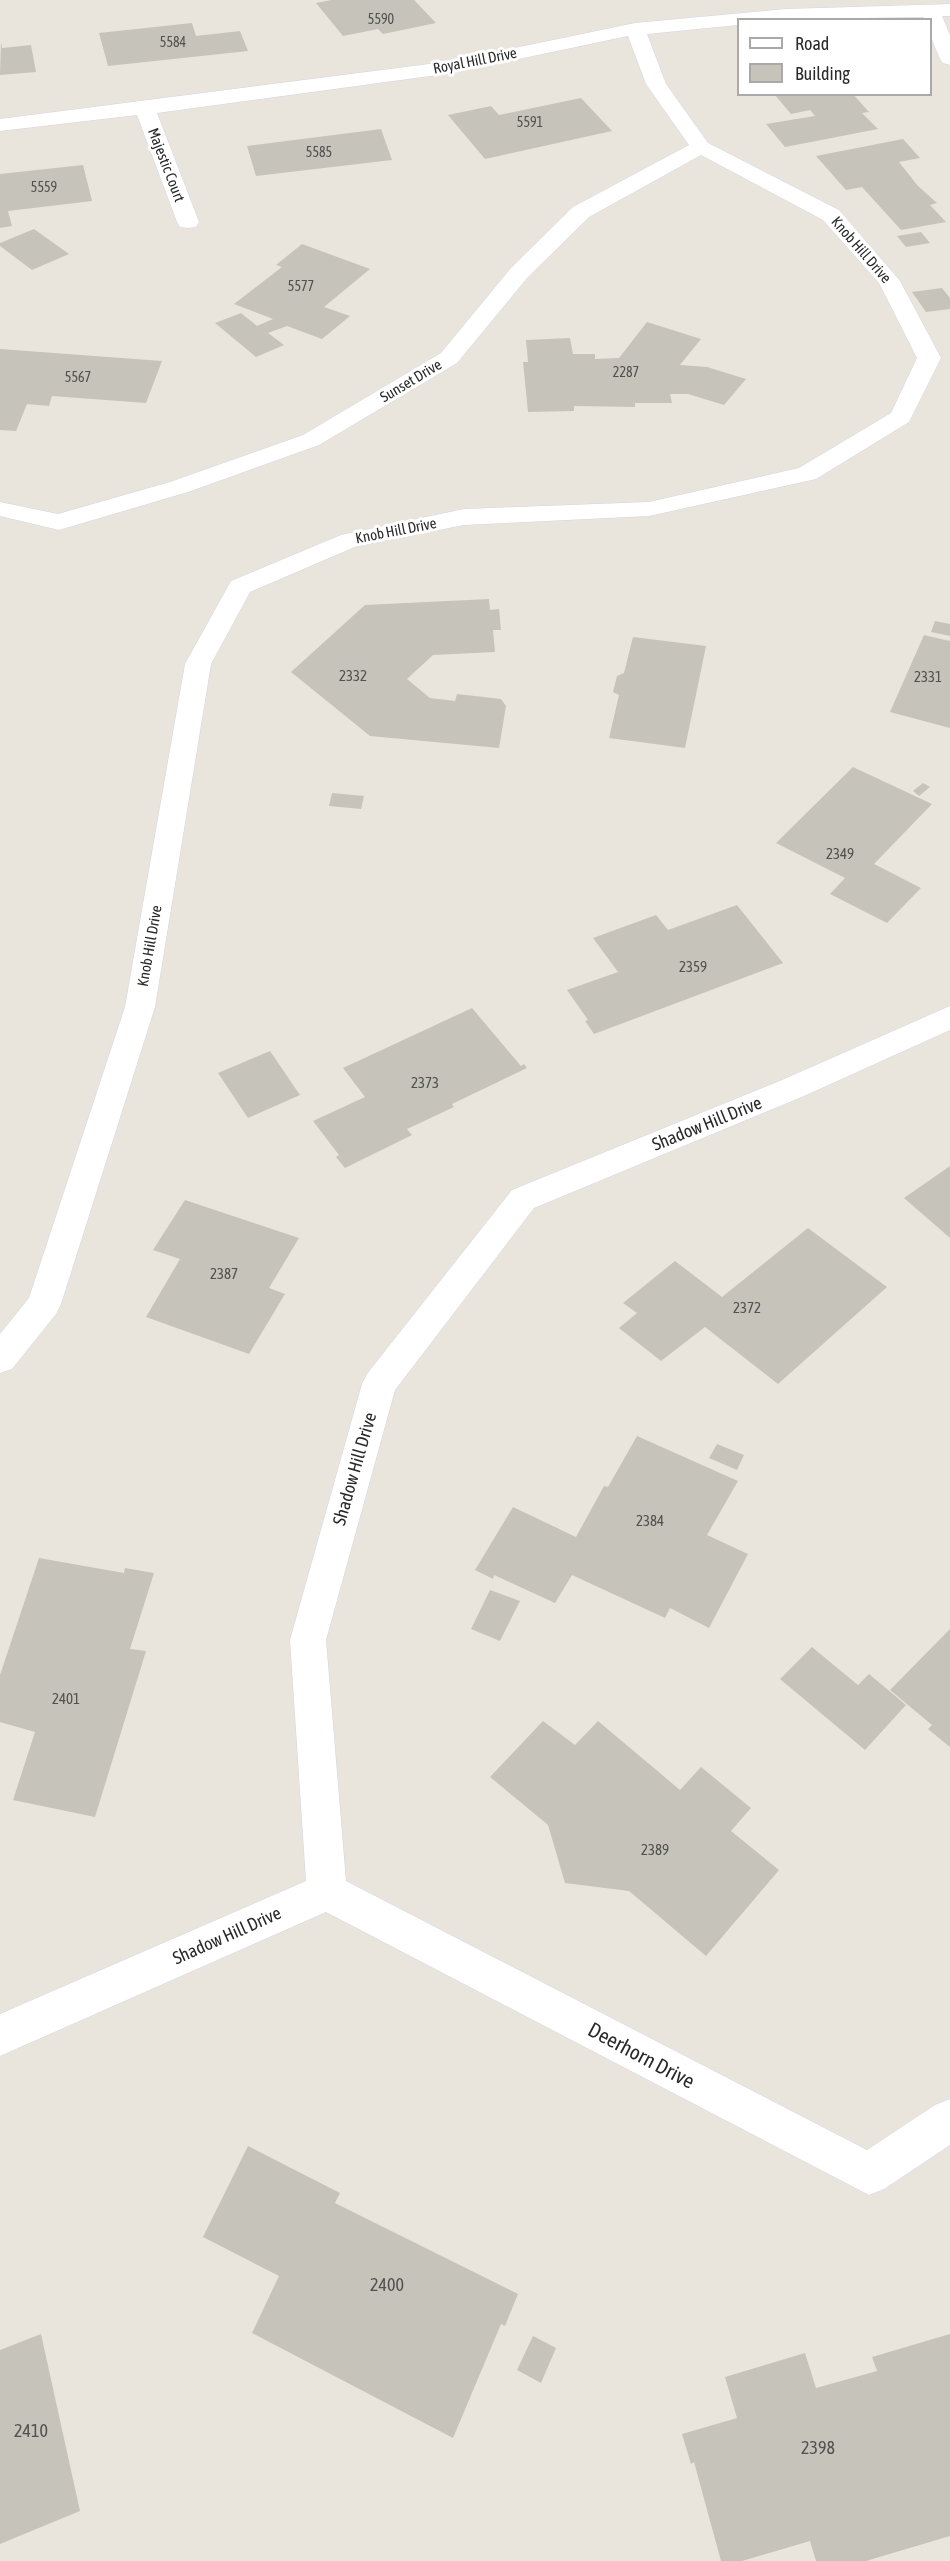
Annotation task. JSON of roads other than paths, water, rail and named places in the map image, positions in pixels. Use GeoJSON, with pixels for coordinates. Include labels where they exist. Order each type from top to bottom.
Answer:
{"type":"FeatureCollection","features":[{"type":"Feature","properties":{"kind":"street"},"geometry":{"type":"LineString","coordinates":[[768,0],[786,15]]}},
{"type":"Feature","properties":{"kind":"street"},"geometry":{"type":"LineString","coordinates":[[940,10],[950,59]]}},
{"type":"Feature","properties":{"kind":"street","name":"Royal Hill Drive"},"geometry":{"type":"LineString","coordinates":[[754,18],[940,10]]}},
{"type":"Feature","properties":{"kind":"street","name":"Royal Hill Drive"},"geometry":{"type":"LineString","coordinates":[[0,124],[145,108],[452,67],[635,29],[737,20]]}},
{"type":"Feature","properties":{"kind":"street"},"geometry":{"type":"LineString","coordinates":[[635,29],[656,84],[701,147]]}},
{"type":"Feature","properties":{"kind":"street","name":"Majestic Court"},"geometry":{"type":"LineString","coordinates":[[145,108],[188,222]]}},
{"type":"Feature","properties":{"kind":"street","name":"Sunset Drive"},"geometry":{"type":"LineString","coordinates":[[0,509],[59,522],[180,487],[311,440],[449,358],[519,273],[581,212],[701,147]]}},
{"type":"Feature","properties":{"kind":"street","name":"Knob Hill Drive"},"geometry":{"type":"LineString","coordinates":[[0,1359],[44,1304],[140,1007],[198,664],[240,587],[350,540],[465,517],[649,509],[807,474],[901,417],[929,358],[889,280],[831,215],[701,147]]}},
{"type":"Feature","properties":{"kind":"street","name":"Shadow Hill Drive"},"geometry":{"type":"LineString","coordinates":[[0,2035],[327,1892],[308,1640],[379,1384],[524,1199],[793,1088],[950,1017]]}},
{"type":"Feature","properties":{"kind":"street","name":"Deerhorn Drive"},"geometry":{"type":"LineString","coordinates":[[327,1892],[869,2174],[950,2120]]}}]}
